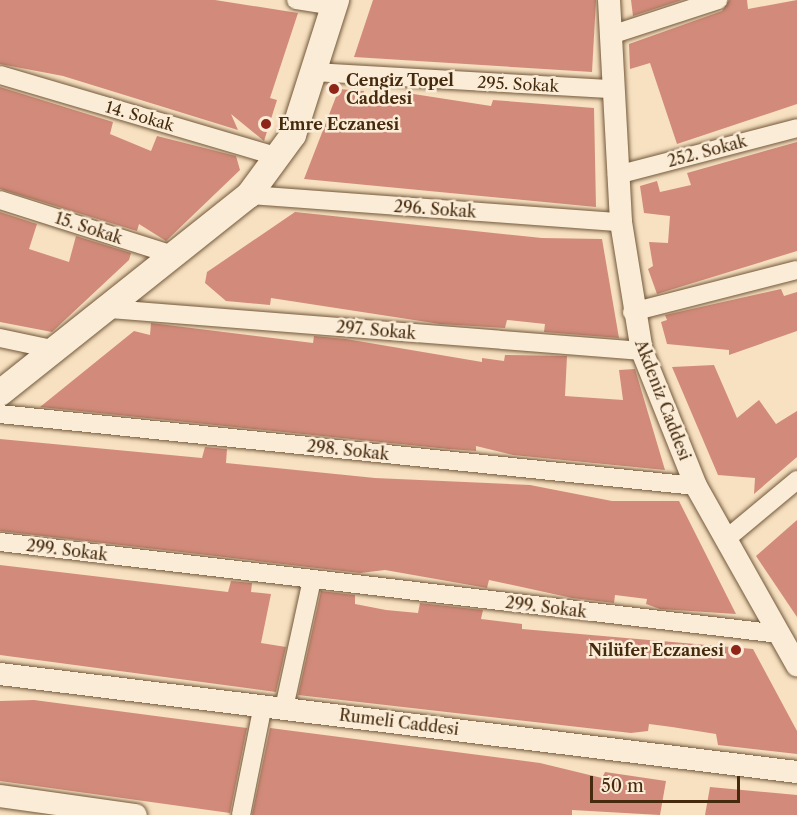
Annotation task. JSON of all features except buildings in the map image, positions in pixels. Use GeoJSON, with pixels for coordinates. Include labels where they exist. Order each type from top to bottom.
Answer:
{"type":"FeatureCollection","features":[{"type":"Feature","properties":{"kind":"main road"},"geometry":{"type":"LineString","coordinates":[[0,393],[177,256],[249,195],[279,157],[306,104],[335,3]]}},
{"type":"Feature","properties":{"kind":"street"},"geometry":{"type":"LineString","coordinates":[[296,0],[335,3]]}},
{"type":"Feature","properties":{"kind":"street","name":"Akdeniz Caddesi"},"geometry":{"type":"LineString","coordinates":[[609,0],[621,222],[632,312],[642,351],[696,486],[797,665]]}},
{"type":"Feature","properties":{"kind":"street"},"geometry":{"type":"LineString","coordinates":[[611,35],[718,0]]}},
{"type":"Feature","properties":{"kind":"street","name":"295. Sokak"},"geometry":{"type":"LineString","coordinates":[[314,72],[613,89]]}},
{"type":"Feature","properties":{"kind":"street","name":"14. Sokak"},"geometry":{"type":"LineString","coordinates":[[0,75],[279,157]]}},
{"type":"Feature","properties":{"kind":"street","name":"252. Sokak"},"geometry":{"type":"LineString","coordinates":[[617,175],[797,128]]}},
{"type":"Feature","properties":{"kind":"street","name":"296. Sokak"},"geometry":{"type":"LineString","coordinates":[[249,195],[621,222]]}},
{"type":"Feature","properties":{"kind":"street","name":"15. Sokak"},"geometry":{"type":"LineString","coordinates":[[0,200],[177,256]]}},
{"type":"Feature","properties":{"kind":"street"},"geometry":{"type":"LineString","coordinates":[[632,312],[797,270]]}},
{"type":"Feature","properties":{"kind":"street","name":"297. Sokak"},"geometry":{"type":"LineString","coordinates":[[110,309],[642,351]]}},
{"type":"Feature","properties":{"kind":"street"},"geometry":{"type":"LineString","coordinates":[[0,338],[57,350]]}},
{"type":"Feature","properties":{"kind":"street","name":"298. Sokak"},"geometry":{"type":"LineString","coordinates":[[0,414],[696,486]]}},
{"type":"Feature","properties":{"kind":"street"},"geometry":{"type":"LineString","coordinates":[[725,540],[797,480]]}},
{"type":"Feature","properties":{"kind":"street","name":"299. Sokak"},"geometry":{"type":"LineString","coordinates":[[0,542],[780,634]]}},
{"type":"Feature","properties":{"kind":"street"},"geometry":{"type":"LineString","coordinates":[[241,815],[312,580]]}},
{"type":"Feature","properties":{"kind":"street","name":"Rumeli Caddesi"},"geometry":{"type":"LineString","coordinates":[[0,674],[797,772]]}},
{"type":"Feature","properties":{"kind":"street"},"geometry":{"type":"LineString","coordinates":[[0,796],[33,807],[136,815]]}},
{"type":"Feature","properties":{"kind":"place","name":"Cengiz Topel Caddesi"},"geometry":{"type":"Point","coordinates":[334,89]}},
{"type":"Feature","properties":{"kind":"place","name":"Emre Eczanesi"},"geometry":{"type":"Point","coordinates":[266,124]}},
{"type":"Feature","properties":{"kind":"place","name":"Nilüfer Eczanesi"},"geometry":{"type":"Point","coordinates":[736,650]}}]}
